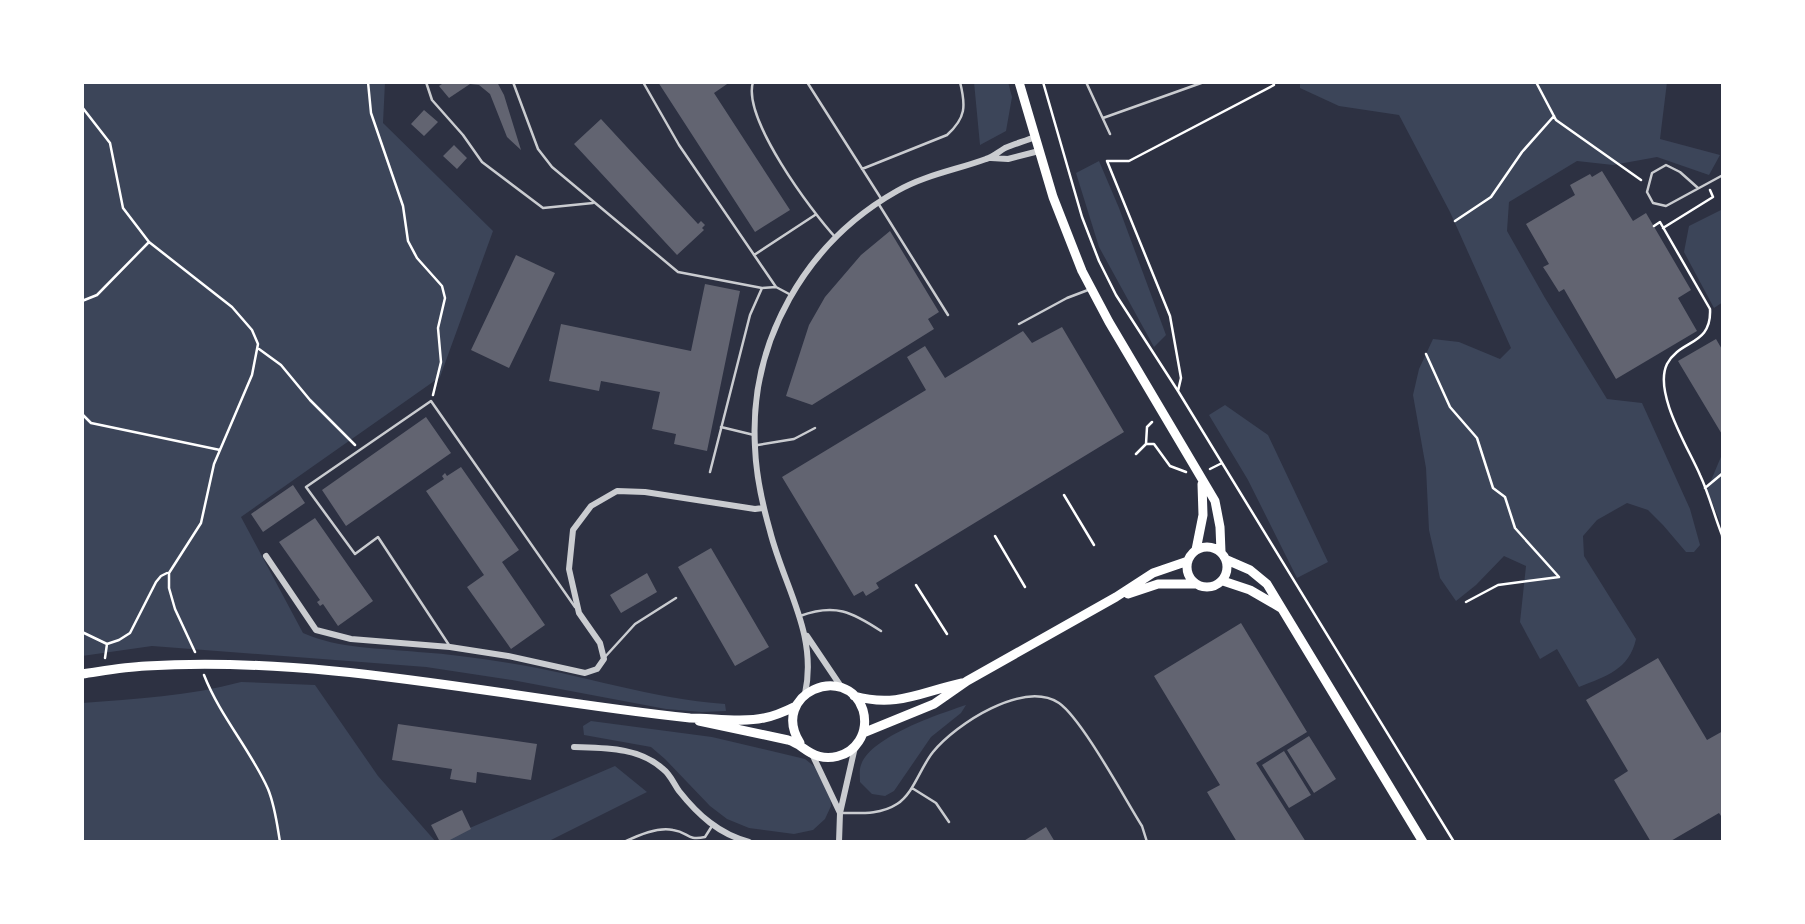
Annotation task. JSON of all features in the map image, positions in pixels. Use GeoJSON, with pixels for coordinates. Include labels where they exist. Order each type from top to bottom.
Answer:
{"type":"FeatureCollection","features":[{"type":"Feature","properties":{"kind":"main road"},"geometry":{"type":"LineString","coordinates":[[1019,82],[1059,215],[1091,289],[1214,501],[1220,527],[1228,571],[1223,581],[1209,588],[1195,584],[1158,584],[1116,597]]}},
{"type":"Feature","properties":{"kind":"main road"},"geometry":{"type":"LineString","coordinates":[[863,733],[934,705],[967,681],[1116,597],[1153,573],[1188,561],[1196,550],[1203,515],[1202,482]]}},
{"type":"Feature","properties":{"kind":"main road"},"geometry":{"type":"LineString","coordinates":[[1196,550],[1207,547],[1258,575],[1267,584],[1423,842]]}},
{"type":"Feature","properties":{"kind":"main road"},"geometry":{"type":"LineString","coordinates":[[1188,561],[1188,574],[1195,584]]}},
{"type":"Feature","properties":{"kind":"main road"},"geometry":{"type":"LineString","coordinates":[[1223,581],[1250,590],[1283,610]]}},
{"type":"Feature","properties":{"kind":"main road"},"geometry":{"type":"LineString","coordinates":[[82,674],[156,666],[222,664],[310,668],[388,676],[691,718],[749,720],[765,718],[796,706]]}},
{"type":"Feature","properties":{"kind":"main road"},"geometry":{"type":"LineString","coordinates":[[855,696],[865,720],[863,733],[855,746],[835,757],[812,753],[800,743],[793,726],[796,706],[805,694],[822,686],[842,688],[855,696],[884,702],[901,701],[967,681]]}},
{"type":"Feature","properties":{"kind":"main road"},"geometry":{"type":"LineString","coordinates":[[691,718],[800,743]]}},
{"type":"Feature","properties":{"kind":"street"},"geometry":{"type":"LineString","coordinates":[[805,694],[809,669],[806,634],[772,539],[754,445],[757,394],[766,351],[776,323],[806,272],[850,223],[916,181],[989,158],[1005,148],[1035,137]]}},
{"type":"Feature","properties":{"kind":"street"},"geometry":{"type":"LineString","coordinates":[[989,158],[1008,159],[1039,151]]}},
{"type":"Feature","properties":{"kind":"street"},"geometry":{"type":"LineString","coordinates":[[266,556],[316,630],[351,639],[450,647],[508,656],[585,673],[597,669],[604,659],[600,643],[579,612],[569,569],[573,530],[591,506],[618,491],[645,492],[755,509],[764,508]]}},
{"type":"Feature","properties":{"kind":"street"},"geometry":{"type":"LineString","coordinates":[[806,634],[842,688]]}},
{"type":"Feature","properties":{"kind":"street"},"geometry":{"type":"LineString","coordinates":[[839,842],[840,813],[855,746]]}},
{"type":"Feature","properties":{"kind":"street"},"geometry":{"type":"LineString","coordinates":[[574,747],[621,749],[644,757],[663,769],[712,826],[734,838],[749,842]]}},
{"type":"Feature","properties":{"kind":"street"},"geometry":{"type":"LineString","coordinates":[[812,753],[840,813]]}},
{"type":"Feature","properties":{"kind":"lane"},"geometry":{"type":"LineString","coordinates":[[426,82],[432,100],[463,135],[482,162],[543,208],[593,203]]}},
{"type":"Feature","properties":{"kind":"lane"},"geometry":{"type":"LineString","coordinates":[[513,82],[538,149],[552,167],[677,272],[762,288],[776,287]]}},
{"type":"Feature","properties":{"kind":"lane"},"geometry":{"type":"LineString","coordinates":[[643,82],[679,145],[776,287],[791,295]]}},
{"type":"Feature","properties":{"kind":"lane"},"geometry":{"type":"LineString","coordinates":[[753,82],[751,90],[754,112],[766,135],[815,215],[836,238]]}},
{"type":"Feature","properties":{"kind":"lane"},"geometry":{"type":"LineString","coordinates":[[807,82],[948,315]]}},
{"type":"Feature","properties":{"kind":"lane"},"geometry":{"type":"LineString","coordinates":[[862,169],[947,135],[962,119],[964,102],[960,82]]}},
{"type":"Feature","properties":{"kind":"lane"},"geometry":{"type":"LineString","coordinates":[[1086,82],[1111,134]]}},
{"type":"Feature","properties":{"kind":"lane"},"geometry":{"type":"LineString","coordinates":[[1103,118],[1204,82]]}},
{"type":"Feature","properties":{"kind":"lane"},"geometry":{"type":"LineString","coordinates":[[1698,188],[1680,172],[1666,165],[1652,173],[1647,192],[1653,204],[1667,206],[1723,175]]}},
{"type":"Feature","properties":{"kind":"lane"},"geometry":{"type":"LineString","coordinates":[[754,255],[815,215]]}},
{"type":"Feature","properties":{"kind":"lane"},"geometry":{"type":"LineString","coordinates":[[710,472],[750,315],[762,288]]}},
{"type":"Feature","properties":{"kind":"lane"},"geometry":{"type":"LineString","coordinates":[[1019,324],[1067,298],[1091,289]]}},
{"type":"Feature","properties":{"kind":"lane"},"geometry":{"type":"LineString","coordinates":[[450,647],[378,537],[355,554],[306,487],[431,401],[579,612]]}},
{"type":"Feature","properties":{"kind":"lane"},"geometry":{"type":"LineString","coordinates":[[721,427],[754,435]]}},
{"type":"Feature","properties":{"kind":"lane"},"geometry":{"type":"LineString","coordinates":[[754,445],[794,439],[815,428]]}},
{"type":"Feature","properties":{"kind":"lane"},"geometry":{"type":"LineString","coordinates":[[604,659],[635,624],[676,598]]}},
{"type":"Feature","properties":{"kind":"lane"},"geometry":{"type":"LineString","coordinates":[[800,616],[839,608],[859,616],[881,631]]}},
{"type":"Feature","properties":{"kind":"lane"},"geometry":{"type":"LineString","coordinates":[[840,813],[867,814],[899,803],[912,788],[917,775],[934,751],[951,734],[975,718],[1012,701],[1024,697],[1043,697],[1059,704],[1078,723],[1142,826],[1147,842]]}},
{"type":"Feature","properties":{"kind":"lane"},"geometry":{"type":"LineString","coordinates":[[912,788],[936,803],[949,822]]}},
{"type":"Feature","properties":{"kind":"lane"},"geometry":{"type":"LineString","coordinates":[[624,842],[665,829],[675,830],[693,839],[705,837],[712,826]]}},
{"type":"Feature","properties":{"kind":"path"},"geometry":{"type":"LineString","coordinates":[[368,82],[371,113],[404,206],[408,242],[417,258],[442,286],[445,298],[438,328],[441,362],[431,401]]}},
{"type":"Feature","properties":{"kind":"path"},"geometry":{"type":"LineString","coordinates":[[1043,82],[1082,217],[1099,261],[1124,309],[1223,463],[1454,842]]}},
{"type":"Feature","properties":{"kind":"path"},"geometry":{"type":"LineString","coordinates":[[1178,391],[1181,378],[1170,316],[1107,161],[1129,161],[1274,85],[1273,82]]}},
{"type":"Feature","properties":{"kind":"path"},"geometry":{"type":"LineString","coordinates":[[1536,82],[1556,120],[1649,185]]}},
{"type":"Feature","properties":{"kind":"path"},"geometry":{"type":"LineString","coordinates":[[1040,100],[1048,99]]}},
{"type":"Feature","properties":{"kind":"path"},"geometry":{"type":"LineString","coordinates":[[82,107],[110,143],[123,208],[149,242],[232,307],[252,330],[258,348],[252,375],[211,474],[201,523],[169,573],[169,588],[175,609],[192,645]]}},
{"type":"Feature","properties":{"kind":"path"},"geometry":{"type":"LineString","coordinates":[[1455,221],[1491,197],[1522,152],[1554,117]]}},
{"type":"Feature","properties":{"kind":"path"},"geometry":{"type":"LineString","coordinates":[[1663,228],[1713,197],[1706,184]]}},
{"type":"Feature","properties":{"kind":"path"},"geometry":{"type":"LineString","coordinates":[[1654,226],[1660,222],[1710,309],[1710,321],[1704,334],[1667,363],[1664,376],[1668,403],[1680,438],[1704,488],[1723,543]]}},
{"type":"Feature","properties":{"kind":"path"},"geometry":{"type":"LineString","coordinates":[[82,302],[97,295],[149,242]]}},
{"type":"Feature","properties":{"kind":"path"},"geometry":{"type":"LineString","coordinates":[[258,348],[281,365],[324,415],[360,450]]}},
{"type":"Feature","properties":{"kind":"path"},"geometry":{"type":"LineString","coordinates":[[1426,354],[1450,407],[1476,438],[1493,488],[1505,497],[1516,528],[1559,578],[1498,585],[1466,601]]}},
{"type":"Feature","properties":{"kind":"path"},"geometry":{"type":"LineString","coordinates":[[82,414],[91,423],[220,450]]}},
{"type":"Feature","properties":{"kind":"path"},"geometry":{"type":"LineString","coordinates":[[1136,454],[1146,444],[1147,427],[1152,422]]}},
{"type":"Feature","properties":{"kind":"path"},"geometry":{"type":"LineString","coordinates":[[1146,444],[1154,444],[1170,466],[1186,472]]}},
{"type":"Feature","properties":{"kind":"path"},"geometry":{"type":"LineString","coordinates":[[1206,471],[1223,463]]}},
{"type":"Feature","properties":{"kind":"path"},"geometry":{"type":"LineString","coordinates":[[1704,488],[1723,473]]}},
{"type":"Feature","properties":{"kind":"path"},"geometry":{"type":"LineString","coordinates":[[1064,495],[1094,545]]}},
{"type":"Feature","properties":{"kind":"path"},"geometry":{"type":"LineString","coordinates":[[995,536],[1025,587]]}},
{"type":"Feature","properties":{"kind":"path"},"geometry":{"type":"LineString","coordinates":[[82,632],[107,644],[125,637],[130,633],[160,576],[169,573]]}},
{"type":"Feature","properties":{"kind":"path"},"geometry":{"type":"LineString","coordinates":[[916,585],[947,634]]}},
{"type":"Feature","properties":{"kind":"path"},"geometry":{"type":"LineString","coordinates":[[208,685],[221,712],[267,786],[280,842]]}},
{"type":"Feature","properties":{"kind":"shaded area"},"geometry":{"type":"Polygon","coordinates":[[[82,82],[385,82],[383,123],[493,231],[440,377],[241,517],[303,633],[345,645],[464,656],[536,668],[643,692],[725,704],[726,711],[666,709],[426,667],[152,646],[82,656],[82,82]]]}},
{"type":"Feature","properties":{"kind":"shaded area"},"geometry":{"type":"Polygon","coordinates":[[[974,82],[1008,82],[1012,97],[1006,131],[980,145],[974,82]]]}},
{"type":"Feature","properties":{"kind":"shaded area"},"geometry":{"type":"Polygon","coordinates":[[[1300,82],[1667,82],[1660,139],[1720,155],[1709,175],[1657,157],[1613,165],[1577,161],[1509,202],[1507,231],[1607,399],[1642,403],[1690,509],[1700,545],[1694,552],[1686,552],[1648,510],[1627,503],[1597,520],[1583,536],[1584,556],[1636,639],[1628,658],[1607,675],[1579,687],[1557,649],[1540,659],[1520,622],[1526,566],[1504,556],[1456,601],[1440,578],[1429,530],[1426,468],[1413,395],[1419,369],[1433,339],[1459,342],[1500,359],[1511,348],[1450,212],[1399,115],[1339,106],[1300,88],[1300,82]]]}},
{"type":"Feature","properties":{"kind":"shaded area"},"geometry":{"type":"Polygon","coordinates":[[[1099,161],[1166,335],[1154,347],[1099,247],[1076,173],[1099,161]]]}},
{"type":"Feature","properties":{"kind":"shaded area"},"geometry":{"type":"Polygon","coordinates":[[[1723,209],[1723,302],[1714,308],[1684,252],[1689,226],[1723,209]]]}},
{"type":"Feature","properties":{"kind":"shaded area"},"geometry":{"type":"Polygon","coordinates":[[[1225,405],[1268,435],[1328,562],[1297,578],[1248,480],[1209,415],[1225,405]]]}},
{"type":"Feature","properties":{"kind":"shaded area"},"geometry":{"type":"Polygon","coordinates":[[[1723,452],[1723,529],[1707,490],[1723,452]]]}},
{"type":"Feature","properties":{"kind":"shaded area"},"geometry":{"type":"Polygon","coordinates":[[[241,682],[315,685],[378,776],[436,842],[82,842],[82,703],[182,694],[241,682]]]}},
{"type":"Feature","properties":{"kind":"shaded area"},"geometry":{"type":"Polygon","coordinates":[[[966,705],[961,713],[931,737],[894,791],[885,796],[872,794],[860,782],[861,765],[877,745],[907,728],[966,705]]]}},
{"type":"Feature","properties":{"kind":"shaded area"},"geometry":{"type":"Polygon","coordinates":[[[591,721],[712,737],[805,759],[824,774],[830,788],[831,806],[825,819],[813,830],[794,834],[749,828],[727,819],[710,806],[651,747],[584,735],[583,726],[591,721]]]}},
{"type":"Feature","properties":{"kind":"shaded area"},"geometry":{"type":"Polygon","coordinates":[[[615,766],[647,792],[547,842],[437,842],[615,766]]]}},
{"type":"Feature","properties":{"kind":"building"},"geometry":{"type":"Polygon","coordinates":[[[445,82],[497,82],[504,95],[521,150],[507,137],[490,94],[479,85],[470,84],[449,98],[439,86],[445,82]]]}},
{"type":"Feature","properties":{"kind":"building"},"geometry":{"type":"Polygon","coordinates":[[[658,82],[730,82],[714,93],[790,210],[755,232],[658,82]]]}},
{"type":"Feature","properties":{"kind":"building"},"geometry":{"type":"Polygon","coordinates":[[[424,110],[438,122],[424,136],[411,124],[424,110]]]}},
{"type":"Feature","properties":{"kind":"building"},"geometry":{"type":"Polygon","coordinates":[[[601,119],[698,224],[701,221],[705,225],[702,228],[704,230],[677,255],[574,144],[601,119]]]}},
{"type":"Feature","properties":{"kind":"building"},"geometry":{"type":"Polygon","coordinates":[[[454,145],[467,158],[457,169],[443,156],[454,145]]]}},
{"type":"Feature","properties":{"kind":"building"},"geometry":{"type":"Polygon","coordinates":[[[1602,171],[1633,221],[1646,213],[1691,290],[1678,298],[1697,331],[1616,379],[1564,289],[1559,292],[1543,267],[1549,264],[1526,224],[1575,195],[1570,185],[1602,171]]]}},
{"type":"Feature","properties":{"kind":"building"},"geometry":{"type":"Polygon","coordinates":[[[890,231],[939,312],[928,319],[934,329],[812,405],[786,396],[809,325],[825,297],[861,255],[890,231]]]}},
{"type":"Feature","properties":{"kind":"building"},"geometry":{"type":"Polygon","coordinates":[[[516,255],[555,273],[509,368],[471,350],[516,255]]]}},
{"type":"Feature","properties":{"kind":"building"},"geometry":{"type":"Polygon","coordinates":[[[705,284],[740,291],[707,451],[674,444],[676,434],[652,429],[660,392],[601,381],[599,391],[549,381],[561,324],[691,351],[705,284]]]}},
{"type":"Feature","properties":{"kind":"building"},"geometry":{"type":"Polygon","coordinates":[[[1062,327],[1124,432],[876,583],[879,588],[866,596],[863,591],[854,596],[782,477],[926,390],[907,357],[925,346],[945,378],[1023,331],[1032,343],[1062,327]]]}},
{"type":"Feature","properties":{"kind":"building"},"geometry":{"type":"Polygon","coordinates":[[[1716,339],[1723,351],[1723,436],[1678,361],[1716,339]]]}},
{"type":"Feature","properties":{"kind":"building"},"geometry":{"type":"Polygon","coordinates":[[[426,417],[451,453],[346,526],[322,490],[426,417]]]}},
{"type":"Feature","properties":{"kind":"building"},"geometry":{"type":"Polygon","coordinates":[[[461,467],[519,550],[502,562],[545,625],[511,649],[467,587],[484,575],[426,491],[444,479],[442,476],[445,473],[447,476],[461,467]]]}},
{"type":"Feature","properties":{"kind":"building"},"geometry":{"type":"Polygon","coordinates":[[[293,485],[305,503],[263,532],[251,514],[293,485]]]}},
{"type":"Feature","properties":{"kind":"building"},"geometry":{"type":"Polygon","coordinates":[[[315,518],[373,601],[338,626],[323,604],[320,606],[317,602],[320,600],[279,542],[315,518]]]}},
{"type":"Feature","properties":{"kind":"building"},"geometry":{"type":"Polygon","coordinates":[[[711,548],[769,647],[735,666],[678,567],[711,548]]]}},
{"type":"Feature","properties":{"kind":"building"},"geometry":{"type":"Polygon","coordinates":[[[647,573],[657,592],[621,613],[610,595],[647,573]]]}},
{"type":"Feature","properties":{"kind":"building"},"geometry":{"type":"Polygon","coordinates":[[[1241,623],[1307,732],[1256,763],[1306,842],[1237,842],[1207,792],[1220,785],[1154,676],[1241,623]]]}},
{"type":"Feature","properties":{"kind":"building"},"geometry":{"type":"Polygon","coordinates":[[[1658,658],[1707,740],[1723,731],[1723,819],[1719,813],[1669,842],[1651,842],[1614,780],[1628,771],[1586,700],[1658,658]]]}},
{"type":"Feature","properties":{"kind":"building"},"geometry":{"type":"Polygon","coordinates":[[[398,724],[537,744],[531,780],[477,772],[476,783],[450,779],[452,769],[392,760],[398,724]]]}},
{"type":"Feature","properties":{"kind":"building"},"geometry":{"type":"Polygon","coordinates":[[[1309,736],[1336,779],[1314,793],[1287,750],[1309,736]]]}},
{"type":"Feature","properties":{"kind":"building"},"geometry":{"type":"Polygon","coordinates":[[[1284,751],[1311,795],[1289,808],[1262,765],[1284,751]]]}},
{"type":"Feature","properties":{"kind":"building"},"geometry":{"type":"Polygon","coordinates":[[[462,810],[471,829],[446,842],[440,842],[431,825],[462,810]]]}},
{"type":"Feature","properties":{"kind":"building"},"geometry":{"type":"Polygon","coordinates":[[[1046,827],[1055,842],[1022,842],[1046,827]]]}}]}
